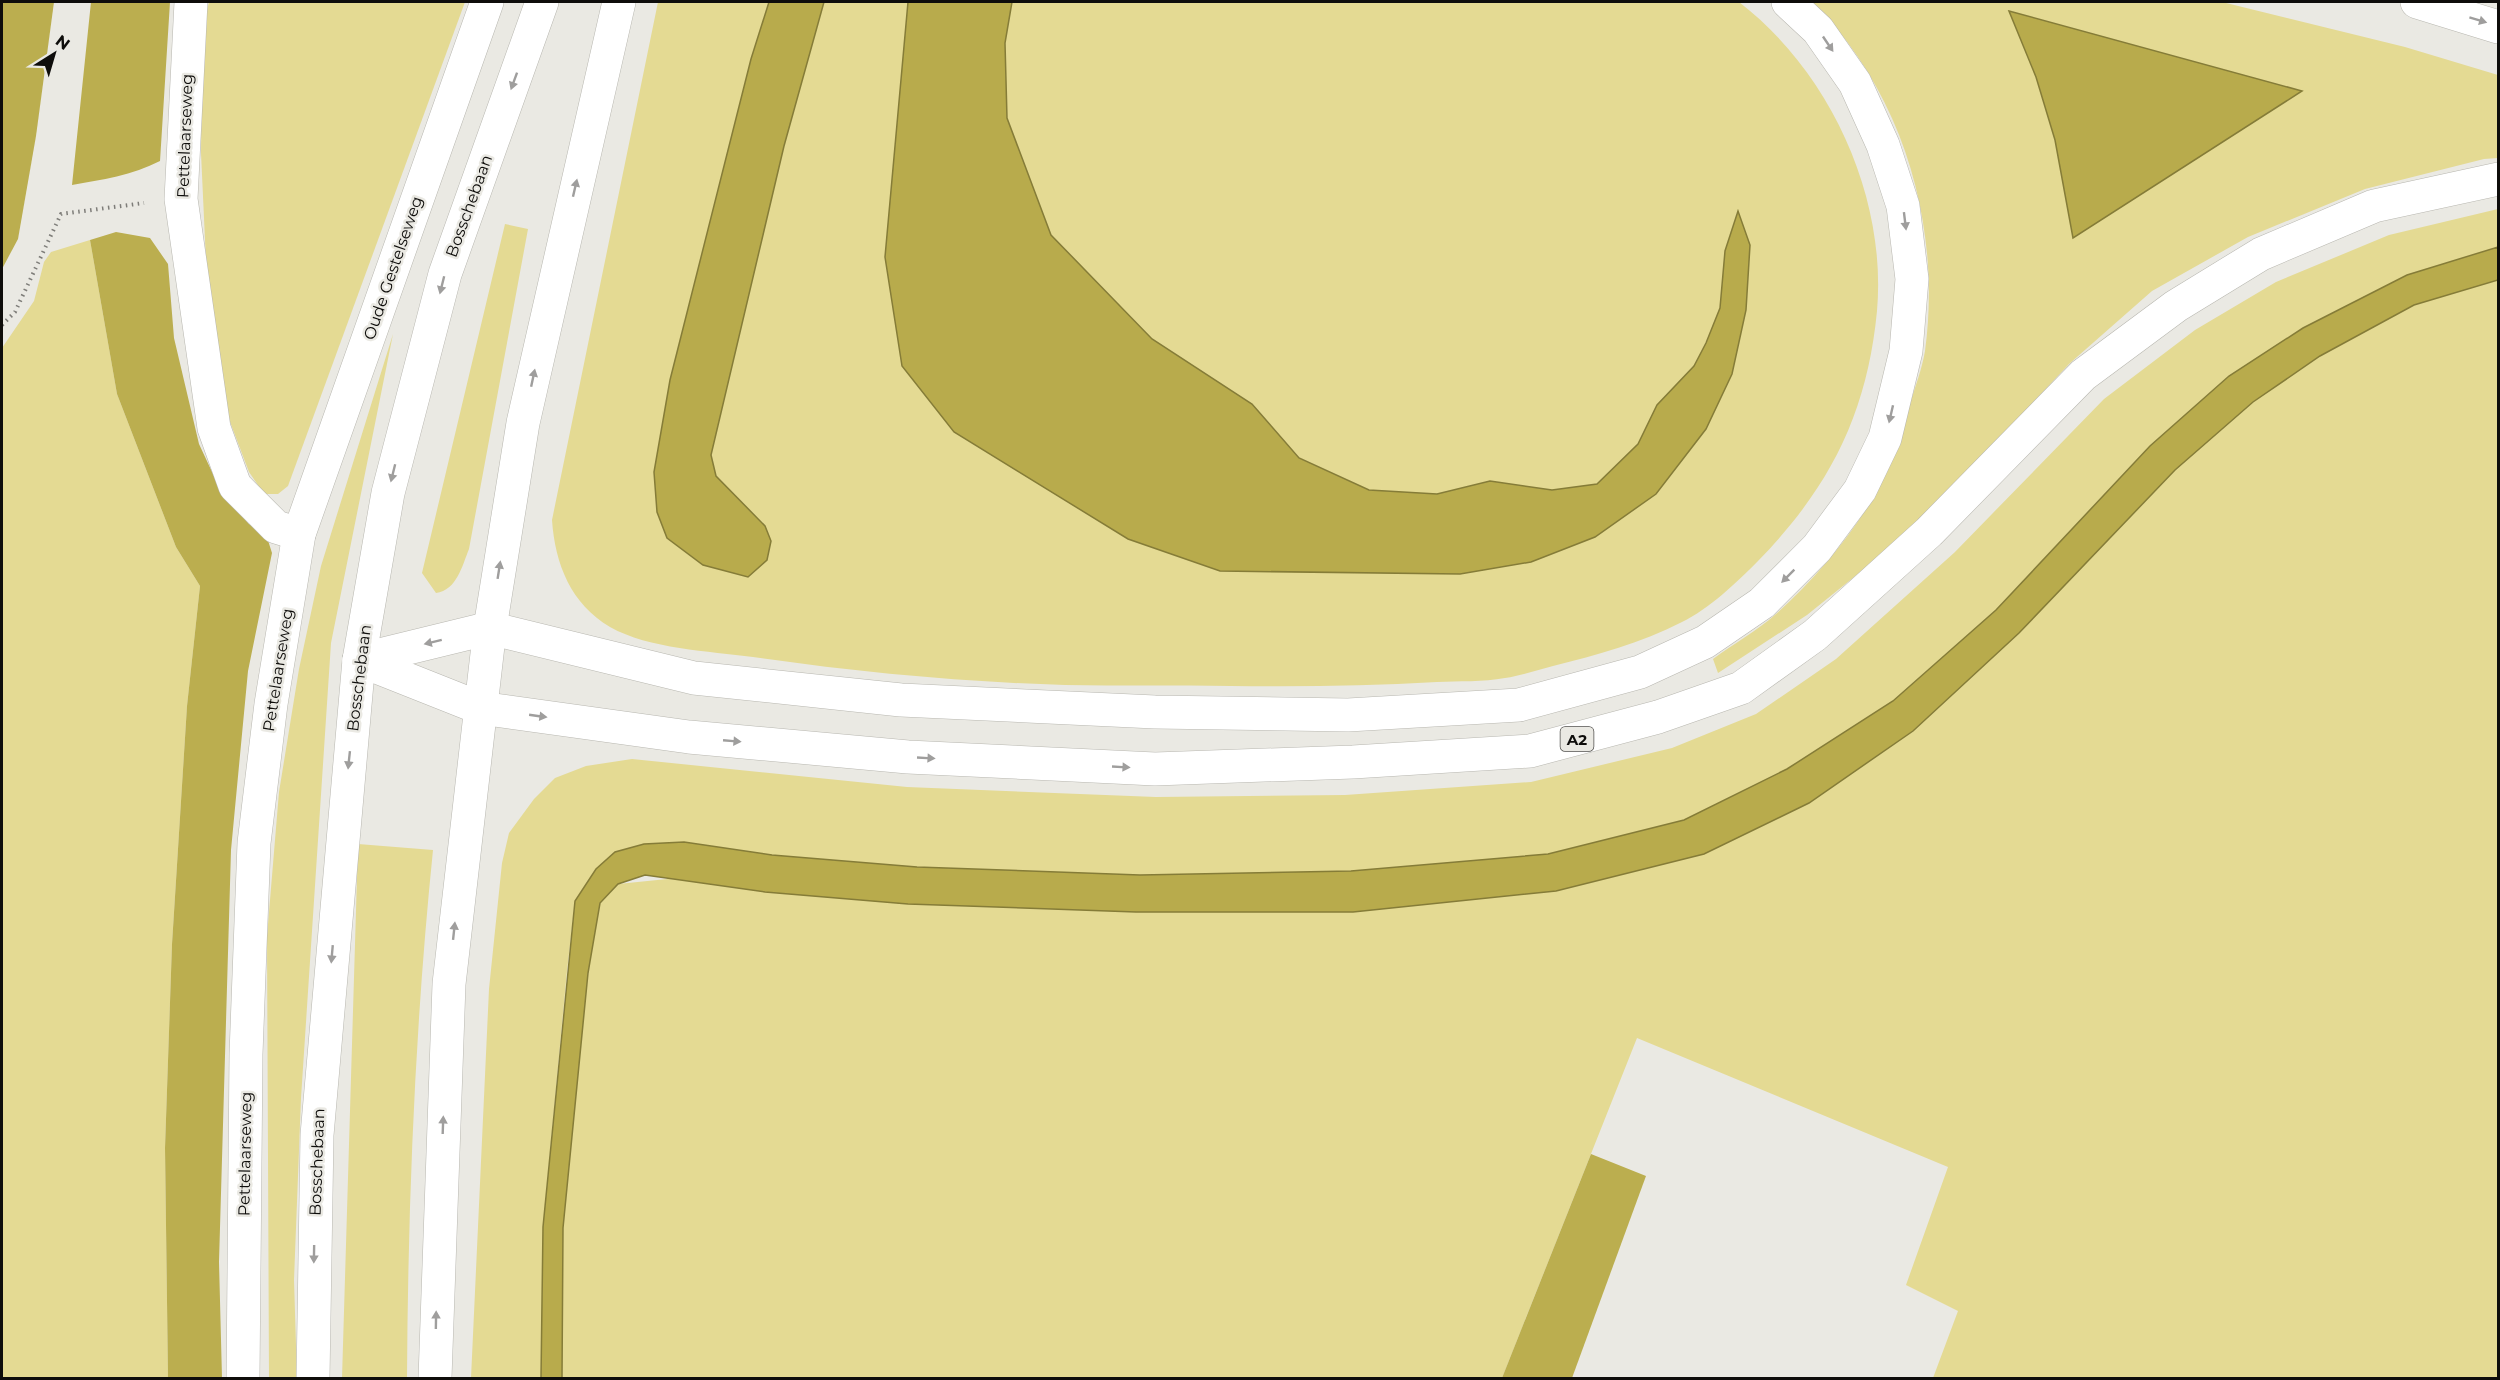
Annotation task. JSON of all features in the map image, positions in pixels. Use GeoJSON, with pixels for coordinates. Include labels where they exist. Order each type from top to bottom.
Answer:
{"type":"FeatureCollection","features":[{"type":"Feature","properties":{"kind":"main road","name":"Pettelaarseweg"},"geometry":{"type":"LineString","coordinates":[[191,2],[181,199],[214,428],[235,486],[276,527],[299,534],[271,704],[254,843],[246,1053],[243,1378]]}},
{"type":"Feature","properties":{"kind":"main road","name":"Oude Gestelseweg"},"geometry":{"type":"LineString","coordinates":[[299,534],[487,2]]}},
{"type":"Feature","properties":{"kind":"main road","name":"Bosschebaan"},"geometry":{"type":"LineString","coordinates":[[313,1378],[317,1135],[359,660],[388,493],[445,274],[542,2]]}},
{"type":"Feature","properties":{"kind":"main road"},"geometry":{"type":"LineString","coordinates":[[435,1378],[449,984],[490,628],[523,423],[619,2]]}},
{"type":"Feature","properties":{"kind":"main road"},"geometry":{"type":"LineString","coordinates":[[359,660],[490,628],[694,678],[901,700],[1155,712],[1348,715],[1519,705],[1640,672],[1705,642],[1762,603],[1817,548],[1860,490],[1885,438],[1906,351],[1912,279],[1903,206],[1883,145],[1855,83],[1818,30],[1788,2]]}},
{"type":"Feature","properties":{"kind":"main road"},"geometry":{"type":"LineString","coordinates":[[2417,2],[2499,27]]}},
{"type":"Feature","properties":{"kind":"main road","name":"A2"},"geometry":{"type":"LineString","coordinates":[[480,708],[712,740],[908,757],[1155,769],[1353,762],[1530,751],[1658,717],[1741,688],[1815,635],[1929,532],[2083,375],[2176,306],[2261,254],[2374,207],[2499,179]]}},
{"type":"Feature","properties":{"kind":"main road"},"geometry":{"type":"LineString","coordinates":[[359,660],[480,708]]}},
{"type":"Feature","properties":{"kind":"path"},"geometry":{"type":"LineString","coordinates":[[2,325],[15,312],[61,214],[181,199]]}},
{"type":"Feature","properties":{"kind":"shaded area"},"geometry":{"type":"Polygon","coordinates":[[[2,2],[54,2],[36,136],[18,239],[2,269],[2,2]]]}},
{"type":"Feature","properties":{"kind":"shaded area"},"geometry":{"type":"Polygon","coordinates":[[[91,2],[170,2],[160,161],[128,173],[72,185],[91,2]]]}},
{"type":"Feature","properties":{"kind":"shaded area"},"geometry":{"type":"Polygon","coordinates":[[[209,2],[465,2],[288,486],[278,494],[264,494],[249,472],[224,406],[207,283],[201,153],[202,30],[209,2]]]}},
{"type":"Feature","properties":{"kind":"shaded area"},"geometry":{"type":"Polygon","coordinates":[[[658,2],[769,2],[751,59],[670,380],[654,472],[731,492],[716,476],[711,455],[784,146],[824,2],[908,2],[885,257],[1460,574],[1706,429],[1732,374],[1746,310],[1750,246],[1737,213],[1725,251],[1720,308],[1706,343],[1694,366],[1657,405],[1638,444],[1597,484],[1552,490],[1490,481],[1437,494],[1369,490],[1299,458],[1252,404],[1152,339],[1051,235],[1007,118],[1005,43],[1012,2],[1739,2],[1771,31],[1800,64],[1825,100],[1846,140],[1862,181],[1872,224],[1878,268],[1877,311],[1872,348],[1854,416],[1825,477],[1806,505],[1758,561],[1712,603],[1682,622],[1619,648],[1511,677],[1480,681],[1308,686],[1026,684],[909,676],[680,648],[643,640],[610,627],[596,618],[575,595],[561,567],[552,520],[658,2]]]}},
{"type":"Feature","properties":{"kind":"shaded area"},"geometry":{"type":"Polygon","coordinates":[[[769,2],[824,2],[784,146],[711,455],[716,476],[765,526],[771,541],[767,560],[748,577],[703,565],[667,538],[657,512],[654,472],[670,380],[751,59],[769,2]]]}},
{"type":"Feature","properties":{"kind":"shaded area"},"geometry":{"type":"Polygon","coordinates":[[[908,2],[1012,2],[1005,43],[1007,118],[1051,235],[1152,339],[1252,404],[1299,458],[1369,490],[1437,494],[1490,481],[1552,490],[1597,484],[1638,444],[1657,405],[1694,366],[1706,343],[1720,308],[1725,251],[1738,211],[1750,245],[1746,310],[1732,374],[1706,429],[1656,494],[1595,537],[1531,562],[1460,574],[1220,571],[1128,539],[954,432],[902,366],[885,257],[908,2]]]}},
{"type":"Feature","properties":{"kind":"shaded area"},"geometry":{"type":"Polygon","coordinates":[[[1812,2],[2222,2],[2405,47],[2498,75],[2498,158],[2484,159],[2365,189],[2248,237],[2152,291],[2069,364],[1921,523],[1807,615],[1718,673],[1713,659],[1761,626],[1790,601],[1830,559],[1864,512],[1886,474],[1895,451],[1924,358],[1929,304],[1927,256],[1921,209],[1909,163],[1892,119],[1870,76],[1844,37],[1812,2]],[[2010,11],[2036,77],[2055,140],[2073,237],[2301,92],[2010,11]]]}},
{"type":"Feature","properties":{"kind":"shaded area"},"geometry":{"type":"Polygon","coordinates":[[[2009,11],[2302,91],[2073,238],[2055,140],[2036,77],[2009,11]]]}},
{"type":"Feature","properties":{"kind":"shaded area"},"geometry":{"type":"Polygon","coordinates":[[[2498,209],[2498,247],[2407,275],[2229,376],[2150,446],[1996,610],[1893,701],[1787,769],[1684,820],[1548,854],[1351,871],[1140,875],[917,867],[772,855],[684,842],[596,869],[575,901],[567,971],[543,1227],[541,1378],[471,1378],[489,989],[502,863],[509,833],[534,799],[555,778],[586,766],[632,759],[907,787],[1156,797],[1345,795],[1531,782],[1672,748],[1756,714],[1836,659],[1955,552],[2104,399],[2195,330],[2276,282],[2389,235],[2498,209]]]}},
{"type":"Feature","properties":{"kind":"shaded area"},"geometry":{"type":"Polygon","coordinates":[[[505,224],[528,229],[469,549],[454,582],[443,591],[436,593],[422,573],[505,224]]]}},
{"type":"Feature","properties":{"kind":"shaded area"},"geometry":{"type":"Polygon","coordinates":[[[116,232],[150,238],[168,264],[174,338],[199,444],[220,489],[249,524],[265,531],[272,553],[248,671],[231,850],[219,1262],[222,1378],[168,1378],[165,1148],[172,944],[187,706],[200,586],[176,547],[117,394],[90,240],[116,232]]]}},
{"type":"Feature","properties":{"kind":"shaded area"},"geometry":{"type":"Polygon","coordinates":[[[90,240],[117,394],[176,547],[200,586],[187,706],[172,944],[165,1148],[168,1378],[2,1378],[2,348],[34,301],[44,262],[51,252],[90,240]]]}},
{"type":"Feature","properties":{"kind":"shaded area"},"geometry":{"type":"Polygon","coordinates":[[[2498,247],[2498,280],[2414,305],[2320,356],[2253,402],[2175,470],[2019,633],[1913,731],[1809,803],[1704,854],[1556,891],[1353,912],[1136,912],[908,904],[765,892],[645,875],[618,884],[600,903],[588,973],[563,1228],[562,1378],[541,1378],[543,1227],[575,901],[596,869],[615,852],[644,844],[684,842],[772,855],[917,867],[1140,875],[1351,871],[1548,854],[1684,820],[1787,769],[1893,701],[1996,610],[2150,446],[2229,376],[2303,328],[2407,275],[2498,247]]]}},
{"type":"Feature","properties":{"kind":"shaded area"},"geometry":{"type":"Polygon","coordinates":[[[2498,280],[2498,1378],[1933,1378],[1958,1311],[1906,1285],[1948,1167],[1637,1038],[1502,1378],[562,1378],[563,1228],[588,973],[600,903],[618,884],[677,878],[1136,912],[1353,912],[1556,891],[1704,854],[1913,731],[2019,633],[2175,470],[2253,402],[2320,356],[2414,305],[2498,280]]]}},
{"type":"Feature","properties":{"kind":"shaded area"},"geometry":{"type":"Polygon","coordinates":[[[393,334],[331,643],[301,1098],[294,1280],[297,1378],[269,1378],[267,936],[279,792],[299,669],[321,566],[393,334]]]}},
{"type":"Feature","properties":{"kind":"shaded area"},"geometry":{"type":"Polygon","coordinates":[[[358,844],[433,850],[421,982],[414,1114],[407,1378],[342,1378],[358,844]]]}},
{"type":"Feature","properties":{"kind":"shaded area"},"geometry":{"type":"Polygon","coordinates":[[[1591,1154],[1646,1176],[1572,1378],[1502,1378],[1591,1154]]]}}]}
